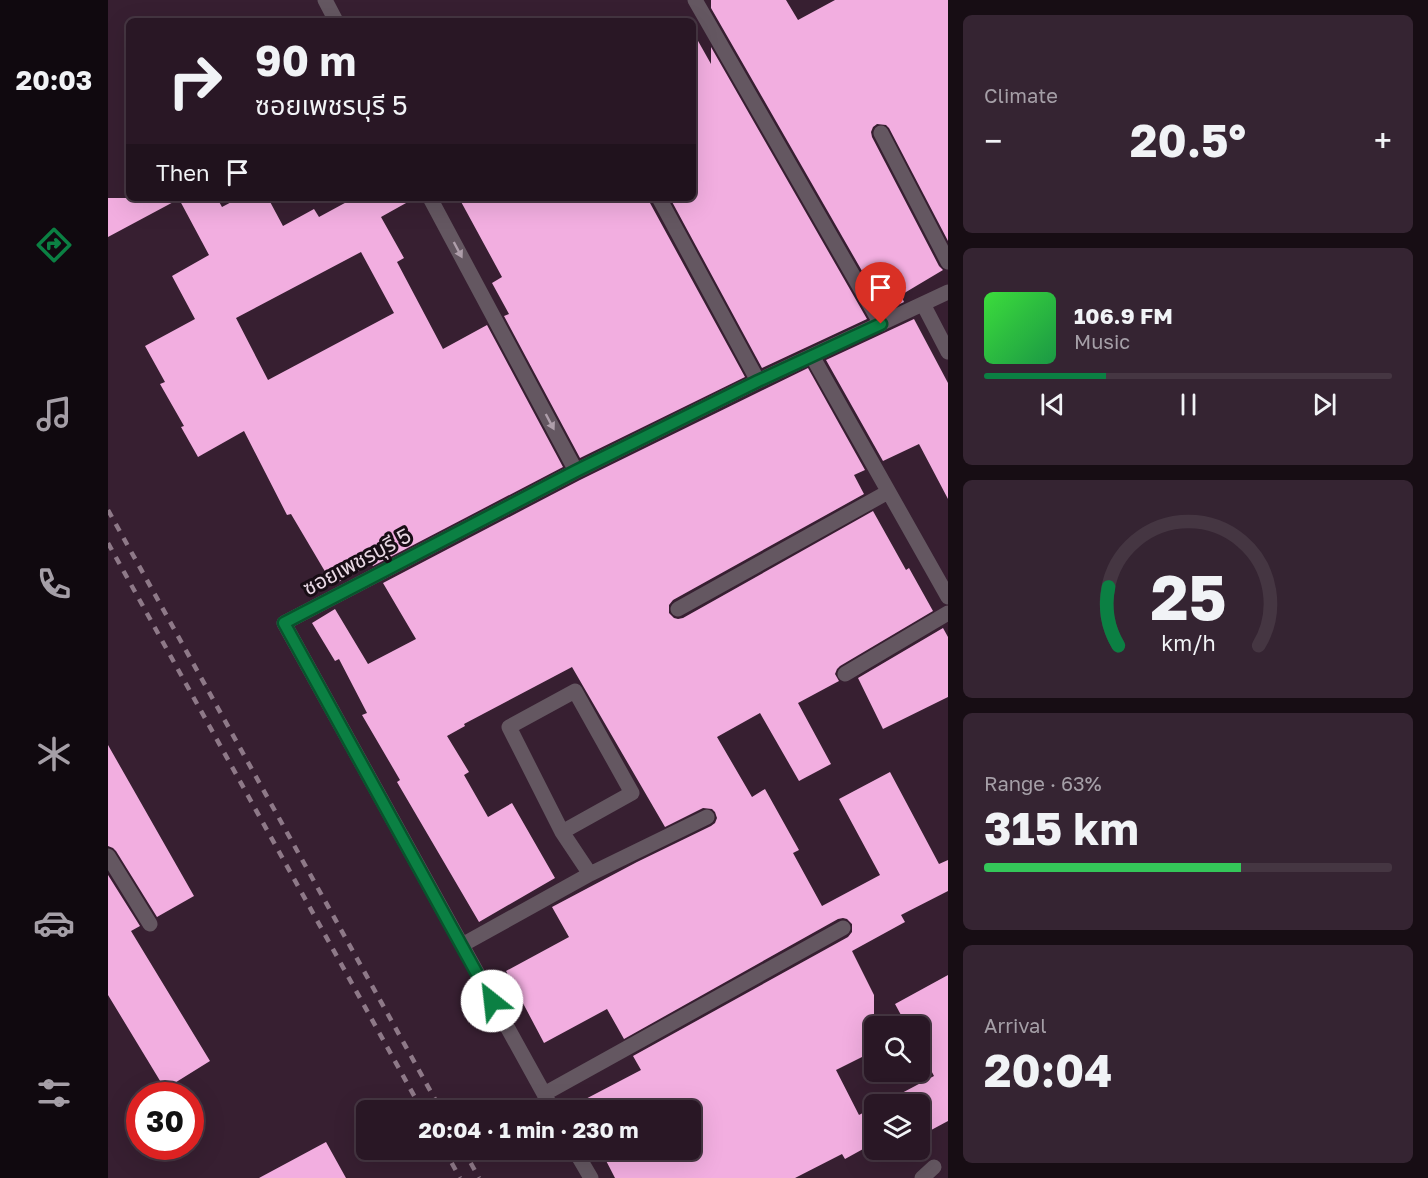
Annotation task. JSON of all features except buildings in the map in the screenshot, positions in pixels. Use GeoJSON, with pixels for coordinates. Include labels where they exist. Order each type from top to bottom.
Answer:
{"type":"FeatureCollection","features":[{"type":"Feature","properties":{"kind":"street"},"geometry":{"type":"LineString","coordinates":[[325,0],[334,18]]}},
{"type":"Feature","properties":{"kind":"street"},"geometry":{"type":"LineString","coordinates":[[695,0],[881,324]]}},
{"type":"Feature","properties":{"kind":"street"},"geometry":{"type":"LineString","coordinates":[[881,133],[948,262]]}},
{"type":"Feature","properties":{"kind":"street"},"geometry":{"type":"LineString","coordinates":[[432,201],[576,471]]}},
{"type":"Feature","properties":{"kind":"street"},"geometry":{"type":"LineString","coordinates":[[661,201],[758,381]]}},
{"type":"Feature","properties":{"kind":"street","name":"ซอยเพชรบุรี 5"},"geometry":{"type":"LineString","coordinates":[[547,1100],[284,623],[576,471],[758,381],[948,292]]}},
{"type":"Feature","properties":{"kind":"street"},"geometry":{"type":"LineString","coordinates":[[923,304],[948,352]]}},
{"type":"Feature","properties":{"kind":"street"},"geometry":{"type":"LineString","coordinates":[[812,356],[948,597]]}},
{"type":"Feature","properties":{"kind":"street"},"geometry":{"type":"LineString","coordinates":[[678,609],[888,492]]}},
{"type":"Feature","properties":{"kind":"street"},"geometry":{"type":"LineString","coordinates":[[845,674],[948,613]]}},
{"type":"Feature","properties":{"kind":"street"},"geometry":{"type":"LineString","coordinates":[[562,832],[632,794],[575,691],[509,727],[562,832],[590,874]]}},
{"type":"Feature","properties":{"kind":"street"},"geometry":{"type":"LineString","coordinates":[[462,945],[590,874],[706,817]]}},
{"type":"Feature","properties":{"kind":"street"},"geometry":{"type":"LineString","coordinates":[[110,864],[150,924]]}},
{"type":"Feature","properties":{"kind":"street"},"geometry":{"type":"LineString","coordinates":[[544,1094],[843,928]]}},
{"type":"Feature","properties":{"kind":"street"},"geometry":{"type":"LineString","coordinates":[[580,1160],[591,1178]]}},
{"type":"Feature","properties":{"kind":"street"},"geometry":{"type":"LineString","coordinates":[[922,1178],[934,1167]]}},
{"type":"Feature","properties":{"kind":"railway"},"geometry":{"type":"LineString","coordinates":[[108,510],[435,1100]]}},
{"type":"Feature","properties":{"kind":"railway"},"geometry":{"type":"LineString","coordinates":[[108,543],[416,1100]]}},
{"type":"Feature","properties":{"kind":"railway"},"geometry":{"type":"LineString","coordinates":[[450,1160],[460,1178]]}},
{"type":"Feature","properties":{"kind":"railway"},"geometry":{"type":"LineString","coordinates":[[469,1160],[479,1178]]}},
{"type":"Feature","properties":{"kind":"route"},"geometry":{"type":"LineString","coordinates":[[492,1001],[284,623],[576,471],[758,381],[881,324]]}}]}
